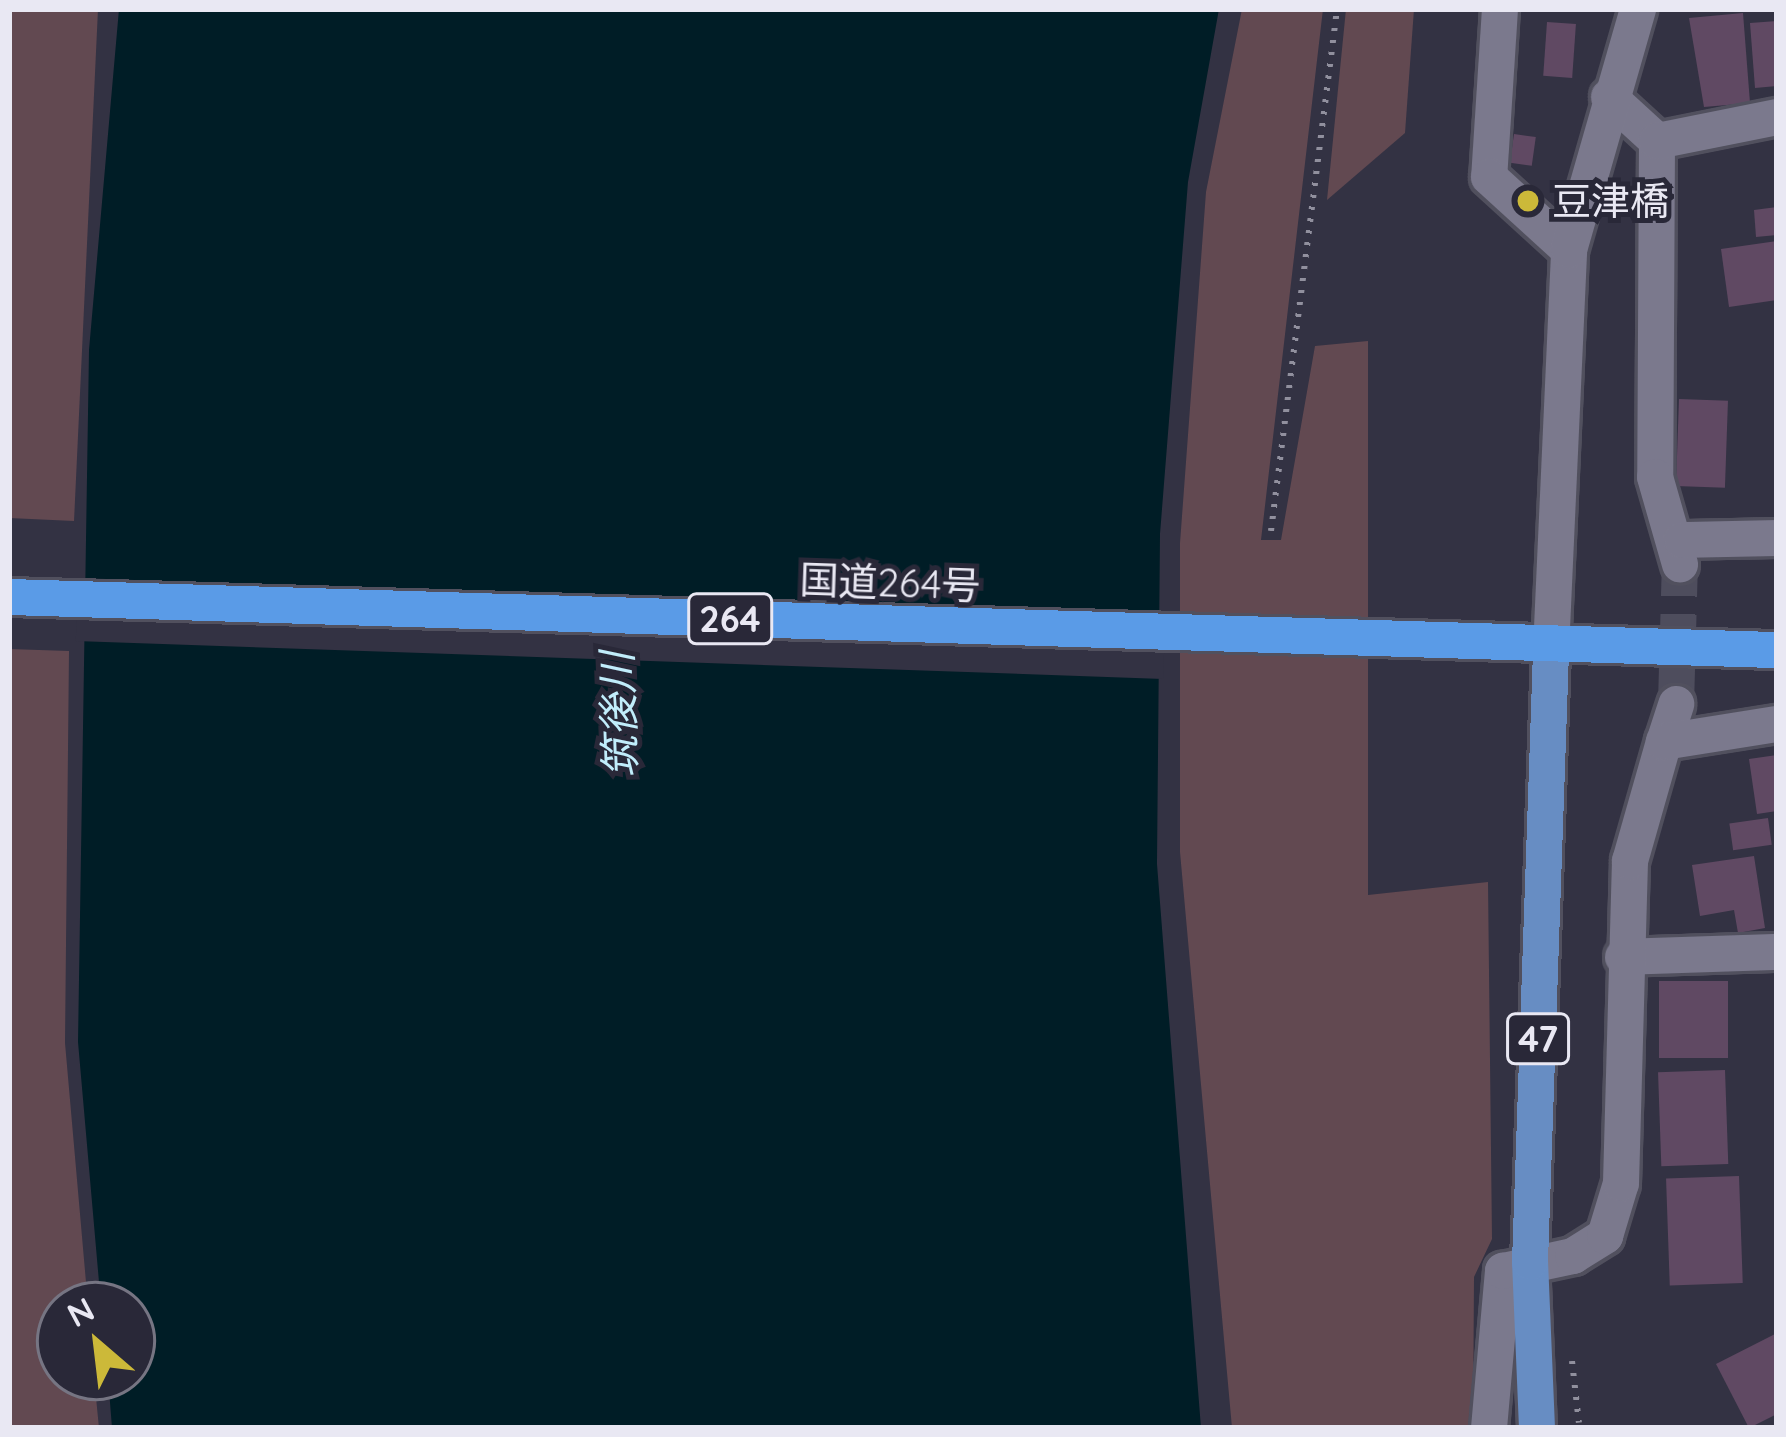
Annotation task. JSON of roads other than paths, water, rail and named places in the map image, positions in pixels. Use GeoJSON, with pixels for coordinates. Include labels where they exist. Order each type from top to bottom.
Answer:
{"type":"FeatureCollection","features":[{"type":"Feature","properties":{"kind":"highway","name":"国道264号"},"geometry":{"type":"LineString","coordinates":[[9,597],[1451,642],[1551,650]]}},
{"type":"Feature","properties":{"kind":"highway","name":"264"},"geometry":{"type":"LineString","coordinates":[[1551,650],[1777,650]]}},
{"type":"Feature","properties":{"kind":"main road","name":"47"},"geometry":{"type":"LineString","coordinates":[[1537,1428],[1530,1262],[1551,650]]}},
{"type":"Feature","properties":{"kind":"street"},"geometry":{"type":"LineString","coordinates":[[1500,9],[1489,177],[1569,250]]}},
{"type":"Feature","properties":{"kind":"street"},"geometry":{"type":"LineString","coordinates":[[1551,650],[1569,250],[1638,9]]}},
{"type":"Feature","properties":{"kind":"street"},"geometry":{"type":"LineString","coordinates":[[1610,97],[1658,142],[1655,477],[1681,552],[1777,538]]}},
{"type":"Feature","properties":{"kind":"street"},"geometry":{"type":"LineString","coordinates":[[1658,142],[1777,117]]}},
{"type":"Feature","properties":{"kind":"street"},"geometry":{"type":"LineString","coordinates":[[1489,1428],[1493,1296],[1502,1271],[1605,1236],[1616,1201],[1622,957],[1630,861],[1676,704]]}},
{"type":"Feature","properties":{"kind":"street"},"geometry":{"type":"LineString","coordinates":[[1664,742],[1777,724]]}},
{"type":"Feature","properties":{"kind":"street"},"geometry":{"type":"LineString","coordinates":[[1622,957],[1777,952]]}},
{"type":"Feature","properties":{"kind":"water","name":"筑後川"},"geometry":{"type":"Polygon","coordinates":[[[119,9],[1219,9],[1188,182],[1160,534],[1157,864],[1201,1428],[112,1428],[110,1401],[156,1401],[156,1281],[99,1281],[78,1042],[89,350],[119,9]]]}},
{"type":"Feature","properties":{"kind":"tunnel"},"geometry":{"type":"LineString","coordinates":[[1676,704],[1680,564]]}},
{"type":"Feature","properties":{"kind":"place","name":"豆津橋"},"geometry":{"type":"Point","coordinates":[1528,201]}}]}
